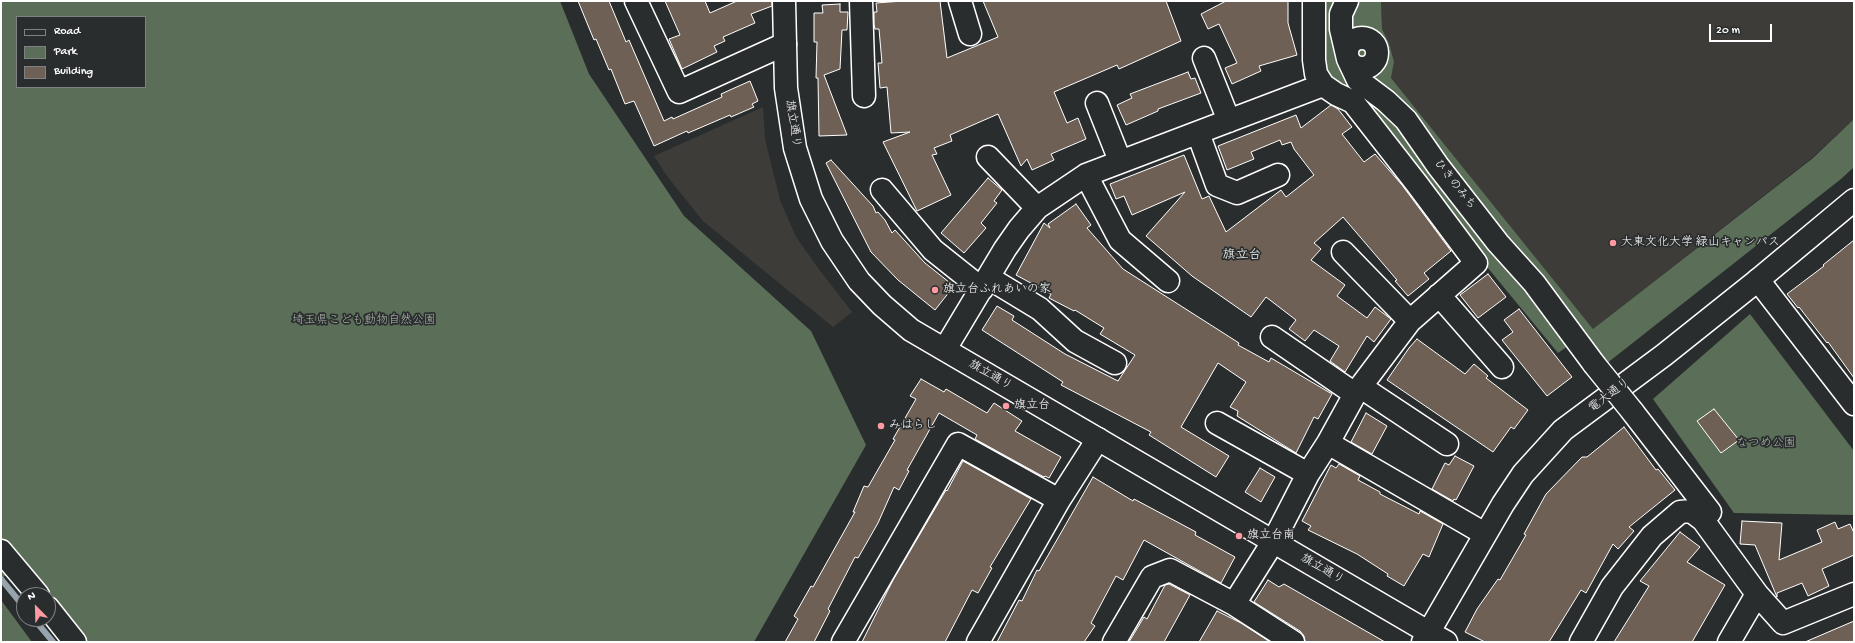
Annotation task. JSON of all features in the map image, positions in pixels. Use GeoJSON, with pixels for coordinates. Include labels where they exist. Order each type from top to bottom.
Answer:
{"type":"FeatureCollection","features":[{"type":"Feature","properties":{"kind":"street"},"geometry":{"type":"LineString","coordinates":[[636,1],[679,92],[785,44]]}},
{"type":"Feature","properties":{"kind":"street","name":"旗立通り"},"geometry":{"type":"LineString","coordinates":[[784,1],[786,88],[795,148],[812,199],[832,242],[859,281],[882,305],[911,330],[1273,542],[1432,639]]}},
{"type":"Feature","properties":{"kind":"street"},"geometry":{"type":"LineString","coordinates":[[862,1],[864,96]]}},
{"type":"Feature","properties":{"kind":"street"},"geometry":{"type":"LineString","coordinates":[[960,1],[970,34]]}},
{"type":"Feature","properties":{"kind":"street"},"geometry":{"type":"LineString","coordinates":[[1234,604],[1273,542],[1308,474],[1358,391],[1410,321],[1476,263],[1353,102],[1336,94],[1323,85],[1316,74],[1314,60],[1314,1]]}},
{"type":"Feature","properties":{"kind":"street","name":"ひきのみち"},"geometry":{"type":"LineString","coordinates":[[1347,1],[1341,14],[1341,29],[1348,59],[1358,80],[1386,101],[1406,120],[1438,166],[1498,243],[1534,283],[1594,364],[1710,512],[1703,520]]}},
{"type":"Feature","properties":{"kind":"street"},"geometry":{"type":"LineString","coordinates":[[1204,58],[1230,121]]}},
{"type":"Feature","properties":{"kind":"street"},"geometry":{"type":"LineString","coordinates":[[945,349],[1016,234],[1037,208],[1086,175],[1323,85]]}},
{"type":"Feature","properties":{"kind":"street"},"geometry":{"type":"LineString","coordinates":[[1097,103],[1120,161]]}},
{"type":"Feature","properties":{"kind":"street"},"geometry":{"type":"LineString","coordinates":[[1198,133],[1217,185],[1238,193],[1278,175]]}},
{"type":"Feature","properties":{"kind":"street"},"geometry":{"type":"LineString","coordinates":[[988,157],[1037,208]]}},
{"type":"Feature","properties":{"kind":"street"},"geometry":{"type":"LineString","coordinates":[[1086,175],[1120,240],[1168,281]]}},
{"type":"Feature","properties":{"kind":"street"},"geometry":{"type":"LineString","coordinates":[[882,190],[933,250],[986,284],[1040,309],[1075,341],[1115,363]]}},
{"type":"Feature","properties":{"kind":"street","name":"電大通り"},"geometry":{"type":"LineString","coordinates":[[1432,639],[1485,534],[1523,474],[1563,430],[1664,355],[1758,280],[1854,200]]}},
{"type":"Feature","properties":{"kind":"street"},"geometry":{"type":"LineString","coordinates":[[1343,252],[1410,321]]}},
{"type":"Feature","properties":{"kind":"street"},"geometry":{"type":"LineString","coordinates":[[1758,280],[1854,404]]}},
{"type":"Feature","properties":{"kind":"street"},"geometry":{"type":"LineString","coordinates":[[1438,295],[1502,368]]}},
{"type":"Feature","properties":{"kind":"street"},"geometry":{"type":"LineString","coordinates":[[1272,337],[1358,391],[1447,444]]}},
{"type":"Feature","properties":{"kind":"street"},"geometry":{"type":"LineString","coordinates":[[1217,423],[1308,474]]}},
{"type":"Feature","properties":{"kind":"street"},"geometry":{"type":"LineString","coordinates":[[978,642],[1059,500],[1098,439]]}},
{"type":"Feature","properties":{"kind":"street"},"geometry":{"type":"LineString","coordinates":[[1328,443],[1485,534]]}},
{"type":"Feature","properties":{"kind":"street"},"geometry":{"type":"LineString","coordinates":[[843,642],[958,444],[1059,500]]}},
{"type":"Feature","properties":{"kind":"street"},"geometry":{"type":"LineString","coordinates":[[1581,642],[1612,587],[1652,536],[1680,512],[1691,511],[1703,520],[1757,594],[1783,623],[1854,594]]}},
{"type":"Feature","properties":{"kind":"street"},"geometry":{"type":"LineString","coordinates":[[1,551],[31,587]]}},
{"type":"Feature","properties":{"kind":"street"},"geometry":{"type":"LineString","coordinates":[[1114,642],[1152,577],[1170,570],[1234,604],[1293,642]]}},
{"type":"Feature","properties":{"kind":"street"},"geometry":{"type":"LineString","coordinates":[[1729,642],[1757,594]]}},
{"type":"Feature","properties":{"kind":"street"},"geometry":{"type":"LineString","coordinates":[[56,618],[75,642]]}},
{"type":"Feature","properties":{"kind":"shaded area","name":"大東文化大学 緑山キャンパス"},"geometry":{"type":"Polygon","coordinates":[[[1381,1],[1854,1],[1854,119],[1813,157],[1593,329],[1391,78],[1394,62],[1389,43],[1382,29],[1381,1]]]}},
{"type":"Feature","properties":{"kind":"shaded area"},"geometry":{"type":"Polygon","coordinates":[[[763,107],[765,139],[780,200],[796,237],[852,312],[833,327],[703,221],[667,176],[654,156],[763,107]]]}},
{"type":"Feature","properties":{"kind":"green space","name":"埼玉県こども動物自然公園"},"geometry":{"type":"Polygon","coordinates":[[[1,1],[560,1],[589,74],[684,216],[811,331],[866,445],[754,642],[84,642],[56,606],[56,587],[41,587],[25,566],[1,578],[1,1]]]}},
{"type":"Feature","properties":{"kind":"green space"},"geometry":{"type":"Polygon","coordinates":[[[1324,1],[1381,1],[1382,29],[1389,43],[1394,62],[1391,78],[1593,329],[1813,158],[1854,119],[1854,167],[1841,179],[1592,375],[1571,344],[1558,353],[1328,74],[1322,51],[1324,1]]]}},
{"type":"Feature","properties":{"kind":"green space","name":"なつめ公園"},"geometry":{"type":"Polygon","coordinates":[[[1750,314],[1854,451],[1854,515],[1734,513],[1653,399],[1750,314]]]}},
{"type":"Feature","properties":{"kind":"green space"},"geometry":{"type":"Polygon","coordinates":[[[1,600],[16,620],[16,627],[21,627],[32,642],[1,642],[1,600]]]}},
{"type":"Feature","properties":{"kind":"building"},"geometry":{"type":"Polygon","coordinates":[[[578,1],[609,1],[626,42],[629,40],[664,121],[672,117],[673,119],[722,97],[721,94],[750,81],[758,101],[752,104],[754,107],[731,117],[730,115],[688,133],[687,131],[654,146],[634,101],[625,104],[611,69],[609,70],[596,39],[594,40],[578,1]]]}},
{"type":"Feature","properties":{"kind":"building"},"geometry":{"type":"Polygon","coordinates":[[[665,1],[705,1],[710,13],[737,1],[772,1],[772,6],[751,14],[755,23],[723,37],[725,41],[714,46],[717,52],[682,69],[669,39],[680,35],[665,1]]]}},
{"type":"Feature","properties":{"kind":"building"},"geometry":{"type":"Polygon","coordinates":[[[940,1],[947,58],[998,37],[983,1],[1166,1],[1181,41],[1119,69],[1117,65],[1054,92],[1067,123],[1078,118],[1086,139],[1051,154],[1054,160],[1032,170],[1027,159],[1021,166],[998,114],[950,135],[952,141],[934,148],[937,154],[932,155],[951,195],[917,211],[883,142],[910,132],[891,133],[887,87],[880,88],[878,63],[882,63],[879,29],[875,29],[874,24],[874,12],[877,12],[876,3],[940,1]]]}},
{"type":"Feature","properties":{"kind":"building"},"geometry":{"type":"Polygon","coordinates":[[[1226,1],[1288,1],[1288,23],[1297,55],[1259,66],[1261,71],[1232,84],[1225,68],[1237,63],[1219,24],[1208,29],[1201,14],[1226,1]]]}},
{"type":"Feature","properties":{"kind":"building"},"geometry":{"type":"Polygon","coordinates":[[[840,4],[840,12],[848,12],[847,30],[842,30],[840,69],[824,75],[847,135],[819,136],[818,78],[816,78],[817,42],[814,42],[814,13],[823,13],[822,5],[840,4]]]}},
{"type":"Feature","properties":{"kind":"building"},"geometry":{"type":"Polygon","coordinates":[[[1188,72],[1191,79],[1195,78],[1201,93],[1158,109],[1158,111],[1126,125],[1117,105],[1132,98],[1130,94],[1188,72]]]}},
{"type":"Feature","properties":{"kind":"building"},"geometry":{"type":"Polygon","coordinates":[[[1331,105],[1338,109],[1352,127],[1342,134],[1364,162],[1375,154],[1402,185],[1451,251],[1424,273],[1429,279],[1408,296],[1395,281],[1397,280],[1343,217],[1314,243],[1321,249],[1311,260],[1345,285],[1337,296],[1367,318],[1375,307],[1391,319],[1374,342],[1367,336],[1345,372],[1330,361],[1339,346],[1314,330],[1305,341],[1289,329],[1296,320],[1266,297],[1251,317],[1192,276],[1146,236],[1185,192],[1132,215],[1124,196],[1116,199],[1110,184],[1184,155],[1202,199],[1209,196],[1226,232],[1281,190],[1286,197],[1314,175],[1294,149],[1291,142],[1282,145],[1280,140],[1251,152],[1254,159],[1227,170],[1218,146],[1296,115],[1301,128],[1331,105]]]}},
{"type":"Feature","properties":{"kind":"building"},"geometry":{"type":"Polygon","coordinates":[[[831,160],[873,206],[876,213],[878,212],[885,220],[892,233],[895,230],[925,263],[954,286],[935,310],[898,280],[871,252],[826,163],[831,160]]]}},
{"type":"Feature","properties":{"kind":"building"},"geometry":{"type":"Polygon","coordinates":[[[988,178],[1002,190],[994,201],[997,203],[981,223],[986,228],[964,253],[941,233],[988,178]]]}},
{"type":"Feature","properties":{"kind":"building"},"geometry":{"type":"Polygon","coordinates":[[[1076,204],[1091,225],[1087,228],[1123,269],[1239,343],[1238,345],[1269,362],[1271,358],[1332,394],[1318,419],[1314,417],[1296,453],[1237,416],[1238,411],[1230,407],[1246,382],[1218,363],[1181,427],[1229,456],[1216,477],[1149,435],[1151,432],[1061,385],[1063,382],[982,330],[997,306],[1014,316],[1012,320],[1065,354],[1118,381],[1135,355],[1100,334],[1104,328],[1075,310],[1074,311],[1049,298],[1051,294],[1016,275],[1044,223],[1050,228],[1048,224],[1076,204]]]}},
{"type":"Feature","properties":{"kind":"building"},"geometry":{"type":"Polygon","coordinates":[[[1854,240],[1854,378],[1828,342],[1827,343],[1787,294],[1824,266],[1823,265],[1854,240]]]}},
{"type":"Feature","properties":{"kind":"building"},"geometry":{"type":"Polygon","coordinates":[[[1488,274],[1506,297],[1478,318],[1460,295],[1488,274]]]}},
{"type":"Feature","properties":{"kind":"building"},"geometry":{"type":"Polygon","coordinates":[[[1519,309],[1572,377],[1547,396],[1502,340],[1513,332],[1504,320],[1519,309]]]}},
{"type":"Feature","properties":{"kind":"building"},"geometry":{"type":"Polygon","coordinates":[[[1417,339],[1465,374],[1474,364],[1488,376],[1486,378],[1528,410],[1514,429],[1511,427],[1493,452],[1387,380],[1417,339]]]}},
{"type":"Feature","properties":{"kind":"building"},"geometry":{"type":"Polygon","coordinates":[[[921,379],[944,392],[946,389],[987,413],[994,403],[1022,421],[1015,431],[1061,457],[1049,478],[1044,477],[975,439],[977,435],[939,413],[907,470],[909,471],[899,490],[894,487],[878,523],[858,558],[855,557],[828,609],[830,611],[814,642],[785,642],[798,619],[794,616],[811,586],[813,587],[855,512],[853,512],[864,486],[868,487],[895,440],[893,439],[916,399],[910,396],[921,379]]]}},
{"type":"Feature","properties":{"kind":"building"},"geometry":{"type":"Polygon","coordinates":[[[1714,409],[1739,440],[1721,453],[1697,421],[1714,409]]]}},
{"type":"Feature","properties":{"kind":"building"},"geometry":{"type":"Polygon","coordinates":[[[1366,413],[1387,426],[1372,454],[1351,442],[1366,413]]]}},
{"type":"Feature","properties":{"kind":"building"},"geometry":{"type":"Polygon","coordinates":[[[1624,427],[1656,470],[1658,469],[1675,490],[1629,527],[1634,531],[1618,549],[1613,544],[1586,593],[1581,590],[1549,642],[1485,642],[1465,632],[1477,609],[1498,579],[1500,580],[1526,535],[1524,534],[1546,494],[1582,457],[1587,457],[1624,427]]]}},
{"type":"Feature","properties":{"kind":"building"},"geometry":{"type":"Polygon","coordinates":[[[1455,456],[1474,466],[1456,500],[1454,499],[1453,501],[1432,489],[1445,463],[1449,465],[1455,456]]]}},
{"type":"Feature","properties":{"kind":"building"},"geometry":{"type":"Polygon","coordinates":[[[963,461],[1031,499],[990,567],[992,568],[978,593],[972,590],[945,642],[862,642],[893,580],[946,490],[947,491],[963,461]]]}},
{"type":"Feature","properties":{"kind":"building"},"geometry":{"type":"Polygon","coordinates":[[[1339,464],[1360,476],[1358,480],[1380,492],[1380,494],[1419,514],[1420,511],[1443,524],[1429,557],[1423,554],[1404,586],[1387,576],[1388,574],[1357,554],[1308,530],[1311,526],[1302,521],[1331,465],[1336,468],[1339,464]]]}},
{"type":"Feature","properties":{"kind":"building"},"geometry":{"type":"Polygon","coordinates":[[[1260,468],[1275,477],[1261,502],[1245,492],[1260,468]]]}},
{"type":"Feature","properties":{"kind":"building"},"geometry":{"type":"Polygon","coordinates":[[[1093,477],[1133,501],[1134,499],[1196,532],[1195,535],[1235,557],[1221,583],[1144,540],[1123,580],[1116,576],[1091,623],[1095,626],[1084,642],[997,642],[1019,600],[1022,601],[1037,570],[1039,571],[1093,477]]]}},
{"type":"Feature","properties":{"kind":"building"},"geometry":{"type":"Polygon","coordinates":[[[1742,521],[1782,523],[1779,560],[1822,542],[1817,530],[1835,522],[1838,529],[1850,524],[1854,533],[1854,555],[1822,569],[1829,586],[1808,596],[1802,583],[1777,593],[1777,597],[1755,545],[1740,544],[1742,521]]]}},
{"type":"Feature","properties":{"kind":"building"},"geometry":{"type":"Polygon","coordinates":[[[1680,532],[1700,547],[1687,562],[1725,585],[1692,642],[1614,642],[1649,586],[1640,581],[1680,532]]]}},
{"type":"Feature","properties":{"kind":"building"},"geometry":{"type":"Polygon","coordinates":[[[1268,580],[1279,587],[1284,584],[1385,642],[1305,642],[1304,636],[1300,631],[1254,602],[1268,580]]]}},
{"type":"Feature","properties":{"kind":"building"},"geometry":{"type":"Polygon","coordinates":[[[1169,584],[1190,595],[1164,642],[1129,642],[1144,617],[1147,619],[1165,585],[1169,584]]]}},
{"type":"Feature","properties":{"kind":"building"},"geometry":{"type":"Polygon","coordinates":[[[1217,611],[1241,623],[1270,642],[1199,642],[1217,611]]]}},
{"type":"Feature","properties":{"kind":"building"},"geometry":{"type":"Polygon","coordinates":[[[1854,621],[1854,642],[1805,642],[1854,621]]]}},
{"type":"Feature","properties":{"kind":"waterway"},"geometry":{"type":"LineString","coordinates":[[1,579],[16,597]]}},
{"type":"Feature","properties":{"kind":"waterway"},"geometry":{"type":"LineString","coordinates":[[41,627],[53,642]]}},
{"type":"Feature","properties":{"kind":"place","name":"大東文化大学 緑山キャンパス"},"geometry":{"type":"Point","coordinates":[1613,243]}},
{"type":"Feature","properties":{"kind":"place","name":"旗立台ふれあいの家"},"geometry":{"type":"Point","coordinates":[935,290]}},
{"type":"Feature","properties":{"kind":"place","name":"旗立台"},"geometry":{"type":"Point","coordinates":[1006,406]}},
{"type":"Feature","properties":{"kind":"place","name":"みはらし"},"geometry":{"type":"Point","coordinates":[881,426]}},
{"type":"Feature","properties":{"kind":"place","name":"旗立台南"},"geometry":{"type":"Point","coordinates":[1239,536]}},
{"type":"Feature","properties":{"kind":"district","name":"旗立台"},"geometry":{"type":"Point","coordinates":[1242,256]}}]}
